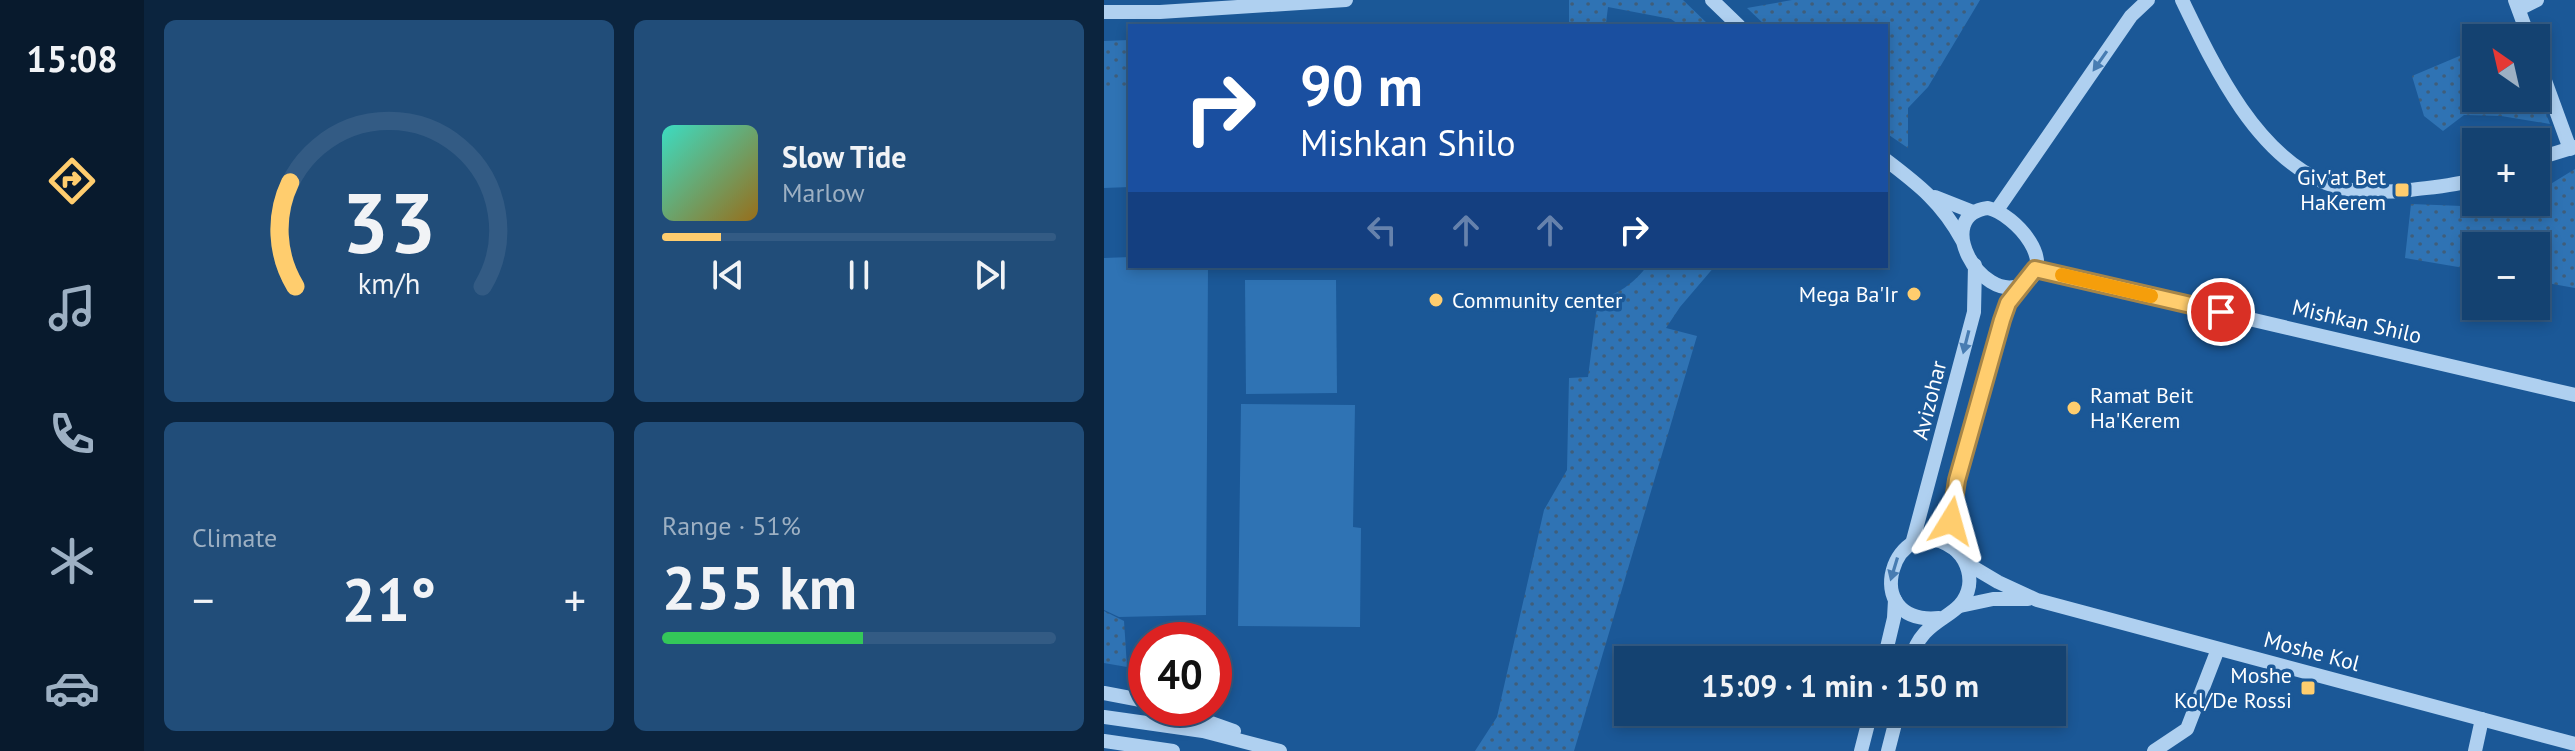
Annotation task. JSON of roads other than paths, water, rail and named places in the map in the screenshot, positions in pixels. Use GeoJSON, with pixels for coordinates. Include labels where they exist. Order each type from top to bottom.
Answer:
{"type":"FeatureCollection","features":[{"type":"Feature","properties":{"kind":"street"},"geometry":{"type":"LineString","coordinates":[[1104,12],[1160,12],[1343,0]]}},
{"type":"Feature","properties":{"kind":"street"},"geometry":{"type":"LineString","coordinates":[[1712,0],[1737,24]]}},
{"type":"Feature","properties":{"kind":"street"},"geometry":{"type":"LineString","coordinates":[[1997,210],[2131,16],[2148,0]]}},
{"type":"Feature","properties":{"kind":"street"},"geometry":{"type":"LineString","coordinates":[[2182,0],[2204,47],[2238,104],[2264,136],[2308,174],[2340,188],[2386,192],[2462,183]]}},
{"type":"Feature","properties":{"kind":"street"},"geometry":{"type":"LineString","coordinates":[[2524,24],[2517,5],[2537,0]]}},
{"type":"Feature","properties":{"kind":"street"},"geometry":{"type":"LineString","coordinates":[[2550,92],[2572,148],[2550,155]]}},
{"type":"Feature","properties":{"kind":"street"},"geometry":{"type":"LineString","coordinates":[[1888,162],[1931,195],[1951,220],[1983,275],[2003,287],[2021,285]]}},
{"type":"Feature","properties":{"kind":"street"},"geometry":{"type":"LineString","coordinates":[[1916,646],[1919,637],[1939,618],[1960,606],[1969,585],[1951,521],[1954,495],[1993,345],[2008,303],[2031,277],[2036,260],[2027,236],[2017,224],[1997,210],[1988,208],[1973,212],[1931,195]]}},
{"type":"Feature","properties":{"kind":"street"},"geometry":{"type":"LineString","coordinates":[[1962,240],[1963,226],[1973,212]]}},
{"type":"Feature","properties":{"kind":"street","name":"Avizohar"},"geometry":{"type":"LineString","coordinates":[[1887,646],[1894,618],[1892,568],[1896,559],[1912,544],[1974,312],[1975,265]]}},
{"type":"Feature","properties":{"kind":"street","name":"Mishkan Shilo"},"geometry":{"type":"LineString","coordinates":[[2035,269],[2575,395]]}},
{"type":"Feature","properties":{"kind":"street"},"geometry":{"type":"LineString","coordinates":[[1912,544],[1936,540],[1962,557]]}},
{"type":"Feature","properties":{"kind":"street","name":"Moshe Kol"},"geometry":{"type":"LineString","coordinates":[[1962,557],[1998,582],[2037,600],[2575,744]]}},
{"type":"Feature","properties":{"kind":"street","name":"Moshe Kol"},"geometry":{"type":"LineString","coordinates":[[1960,606],[1993,599],[2037,600]]}},
{"type":"Feature","properties":{"kind":"street"},"geometry":{"type":"LineString","coordinates":[[1895,600],[1909,614],[1919,618],[1939,618]]}},
{"type":"Feature","properties":{"kind":"street"},"geometry":{"type":"LineString","coordinates":[[2154,751],[2187,729],[2218,649]]}},
{"type":"Feature","properties":{"kind":"street"},"geometry":{"type":"LineString","coordinates":[[1104,693],[1128,698]]}},
{"type":"Feature","properties":{"kind":"street"},"geometry":{"type":"LineString","coordinates":[[1104,717],[1203,731],[1280,751]]}},
{"type":"Feature","properties":{"kind":"street"},"geometry":{"type":"LineString","coordinates":[[2475,751],[2482,719]]}},
{"type":"Feature","properties":{"kind":"street"},"geometry":{"type":"LineString","coordinates":[[1218,726],[1286,751]]}},
{"type":"Feature","properties":{"kind":"street"},"geometry":{"type":"LineString","coordinates":[[1861,751],[1867,726]]}},
{"type":"Feature","properties":{"kind":"street"},"geometry":{"type":"LineString","coordinates":[[1888,751],[1894,726]]}},
{"type":"Feature","properties":{"kind":"street"},"geometry":{"type":"LineString","coordinates":[[1104,741],[1173,751]]}},
{"type":"Feature","properties":{"kind":"place","name":"Giv'at Bet HaKerem"},"geometry":{"type":"Point","coordinates":[2402,190]}},
{"type":"Feature","properties":{"kind":"place","name":"Mega Ba'Ir"},"geometry":{"type":"Point","coordinates":[1914,294]}},
{"type":"Feature","properties":{"kind":"place","name":"Community center"},"geometry":{"type":"Point","coordinates":[1436,300]}},
{"type":"Feature","properties":{"kind":"place","name":"Ramat Beit Ha'Kerem"},"geometry":{"type":"Point","coordinates":[2074,408]}},
{"type":"Feature","properties":{"kind":"place","name":"Moshe Kol/De Rossi"},"geometry":{"type":"Point","coordinates":[2308,688]}}]}
